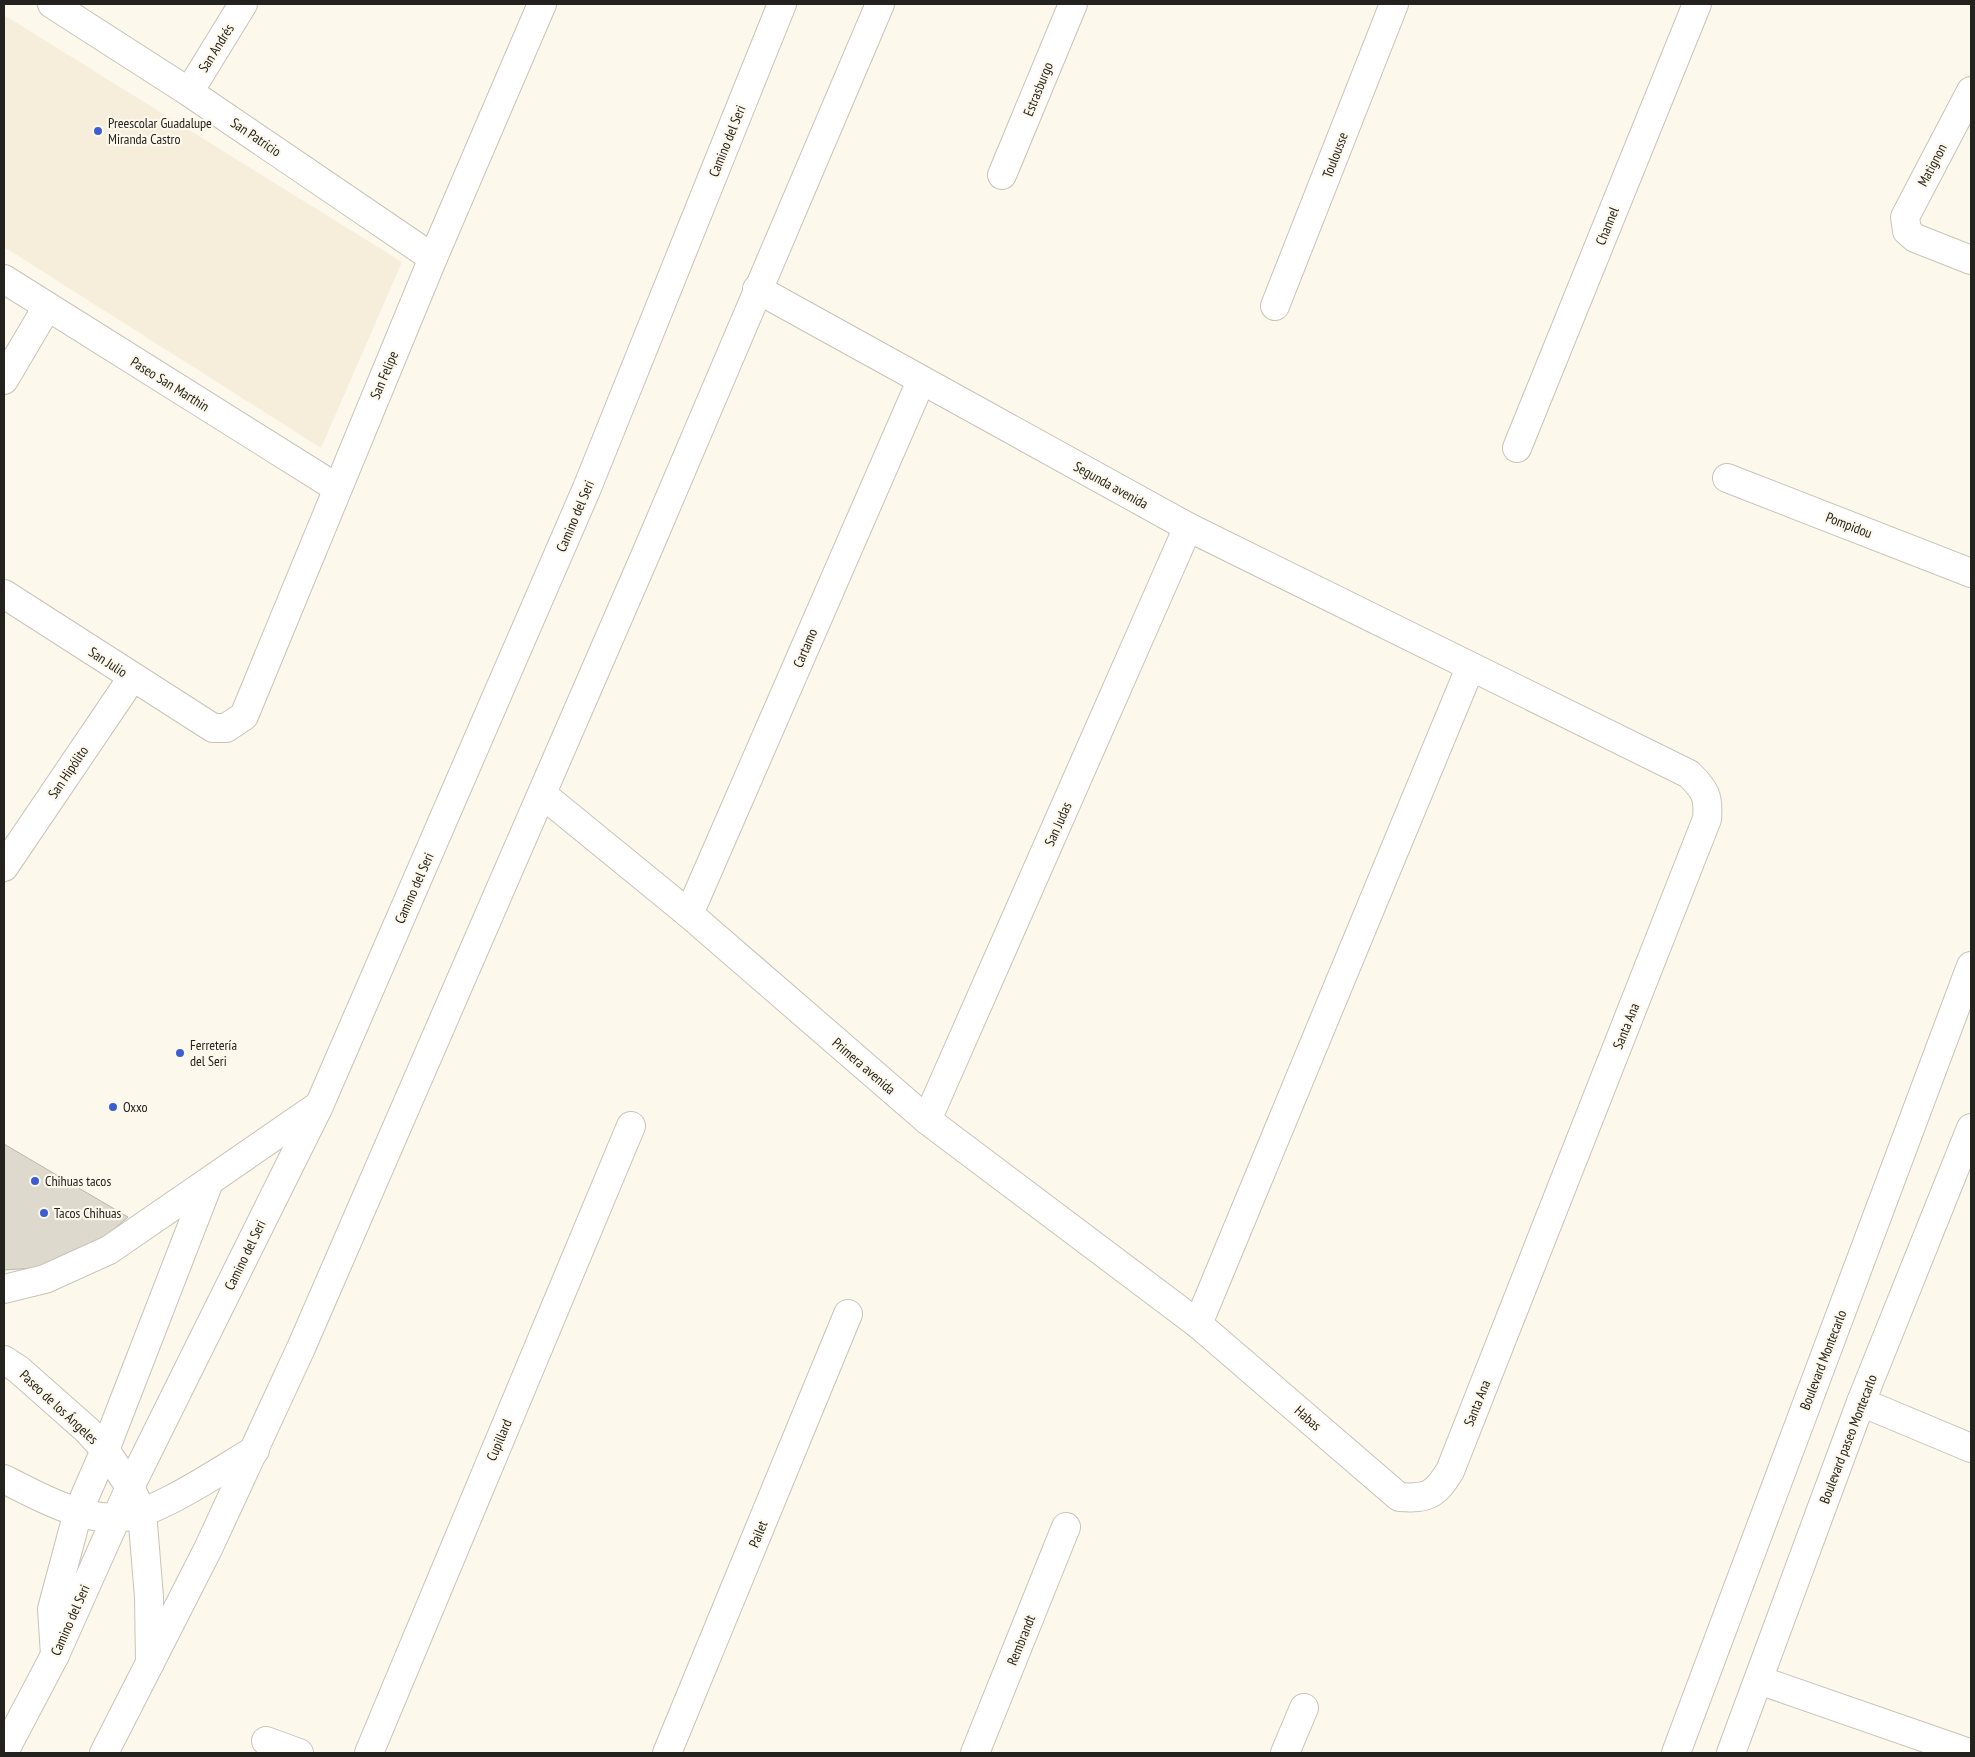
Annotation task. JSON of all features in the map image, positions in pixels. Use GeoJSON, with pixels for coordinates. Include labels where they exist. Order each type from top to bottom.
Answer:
{"type":"FeatureCollection","features":[{"type":"Feature","properties":{"kind":"street","name":"San Patricio"},"geometry":{"type":"LineString","coordinates":[[52,4],[189,92],[433,258]]}},
{"type":"Feature","properties":{"kind":"street","name":"San Andrés"},"geometry":{"type":"LineString","coordinates":[[189,92],[244,4]]}},
{"type":"Feature","properties":{"kind":"street","name":"San Felipe"},"geometry":{"type":"LineString","coordinates":[[213,728],[226,728],[244,716],[433,258],[542,4]]}},
{"type":"Feature","properties":{"kind":"street","name":"Camino del Seri"},"geometry":{"type":"LineString","coordinates":[[4,1752],[55,1655],[115,1518],[318,1106],[587,488],[782,4]]}},
{"type":"Feature","properties":{"kind":"street"},"geometry":{"type":"LineString","coordinates":[[104,1753],[208,1549],[255,1450],[542,794],[880,4]]}},
{"type":"Feature","properties":{"kind":"street","name":"Estrasburgo"},"geometry":{"type":"LineString","coordinates":[[1002,175],[1073,4]]}},
{"type":"Feature","properties":{"kind":"street","name":"Toulousse"},"geometry":{"type":"LineString","coordinates":[[1275,306],[1394,4]]}},
{"type":"Feature","properties":{"kind":"street","name":"Channel"},"geometry":{"type":"LineString","coordinates":[[1517,448],[1697,4]]}},
{"type":"Feature","properties":{"kind":"street","name":"Matignon"},"geometry":{"type":"LineString","coordinates":[[1971,91],[1905,217],[1907,231],[1915,238],[1971,260]]}},
{"type":"Feature","properties":{"kind":"street","name":"Paseo San Marthin"},"geometry":{"type":"LineString","coordinates":[[4,279],[337,488]]}},
{"type":"Feature","properties":{"kind":"street","name":"Segunda avenida"},"geometry":{"type":"LineString","coordinates":[[757,290],[1188,527],[1470,668]]}},
{"type":"Feature","properties":{"kind":"street"},"geometry":{"type":"LineString","coordinates":[[4,380],[47,307]]}},
{"type":"Feature","properties":{"kind":"street","name":"Cartamo"},"geometry":{"type":"LineString","coordinates":[[689,914],[921,381]]}},
{"type":"Feature","properties":{"kind":"street","name":"Pompidou"},"geometry":{"type":"LineString","coordinates":[[1727,478],[1971,573]]}},
{"type":"Feature","properties":{"kind":"street","name":"San Judas"},"geometry":{"type":"LineString","coordinates":[[927,1120],[1188,527]]}},
{"type":"Feature","properties":{"kind":"street","name":"San Julio"},"geometry":{"type":"LineString","coordinates":[[4,594],[132,678],[213,728]]}},
{"type":"Feature","properties":{"kind":"street"},"geometry":{"type":"LineString","coordinates":[[1198,1324],[1470,668]]}},
{"type":"Feature","properties":{"kind":"street","name":"Santa Ana"},"geometry":{"type":"LineString","coordinates":[[1423,1498],[1440,1488],[1450,1471],[1707,819],[1709,804],[1704,789],[1689,774],[1470,668]]}},
{"type":"Feature","properties":{"kind":"street","name":"San Hipólito"},"geometry":{"type":"LineString","coordinates":[[4,867],[132,678]]}},
{"type":"Feature","properties":{"kind":"street","name":"Primera avenida"},"geometry":{"type":"LineString","coordinates":[[542,794],[689,914],[927,1120],[1198,1324]]}},
{"type":"Feature","properties":{"kind":"street","name":"Boulevard Montecarlo"},"geometry":{"type":"LineString","coordinates":[[1676,1753],[1971,966]]}},
{"type":"Feature","properties":{"kind":"street"},"geometry":{"type":"LineString","coordinates":[[4,1289],[45,1279],[109,1250],[318,1106]]}},
{"type":"Feature","properties":{"kind":"street","name":"Cupillard"},"geometry":{"type":"LineString","coordinates":[[369,1753],[630,1126]]}},
{"type":"Feature","properties":{"kind":"street","name":"Boulevard paseo Montecarlo"},"geometry":{"type":"LineString","coordinates":[[1731,1753],[1770,1684],[1969,1142]]}},
{"type":"Feature","properties":{"kind":"street"},"geometry":{"type":"LineString","coordinates":[[55,1655],[52,1609],[78,1512],[105,1450],[209,1182]]}},
{"type":"Feature","properties":{"kind":"street","name":"Pailet"},"geometry":{"type":"LineString","coordinates":[[667,1753],[848,1314]]}},
{"type":"Feature","properties":{"kind":"street","name":"Habas"},"geometry":{"type":"LineString","coordinates":[[1198,1324],[1399,1497],[1423,1498]]}},
{"type":"Feature","properties":{"kind":"street","name":"Paseo de los Ángeles"},"geometry":{"type":"LineString","coordinates":[[4,1360],[62,1406],[105,1450],[130,1487],[142,1512]]}},
{"type":"Feature","properties":{"kind":"street"},"geometry":{"type":"LineString","coordinates":[[1871,1406],[1971,1448]]}},
{"type":"Feature","properties":{"kind":"street"},"geometry":{"type":"LineString","coordinates":[[4,1479],[36,1495],[78,1512],[115,1518],[142,1512],[255,1450]]}},
{"type":"Feature","properties":{"kind":"street"},"geometry":{"type":"LineString","coordinates":[[142,1512],[149,1597],[150,1663]]}},
{"type":"Feature","properties":{"kind":"street","name":"Rembrandt"},"geometry":{"type":"LineString","coordinates":[[975,1753],[1066,1527]]}},
{"type":"Feature","properties":{"kind":"street"},"geometry":{"type":"LineString","coordinates":[[1770,1684],[1969,1753]]}},
{"type":"Feature","properties":{"kind":"street"},"geometry":{"type":"LineString","coordinates":[[1285,1753],[1304,1708]]}},
{"type":"Feature","properties":{"kind":"street"},"geometry":{"type":"LineString","coordinates":[[266,1740],[298,1753]]}},
{"type":"Feature","properties":{"kind":"shaded area","name":"Preescolar Guadalupe Miranda Castro"},"geometry":{"type":"Polygon","coordinates":[[[4,15],[402,262],[321,448],[4,247],[4,15]]]}},
{"type":"Feature","properties":{"kind":"building","name":"Chihuas tacos"},"geometry":{"type":"Polygon","coordinates":[[[4,1144],[128,1217],[98,1243],[49,1267],[4,1270],[4,1144]]]}},
{"type":"Feature","properties":{"kind":"place","name":"Preescolar Guadalupe Miranda Castro"},"geometry":{"type":"Point","coordinates":[98,131]}},
{"type":"Feature","properties":{"kind":"place","name":"Ferretería del Seri"},"geometry":{"type":"Point","coordinates":[180,1053]}},
{"type":"Feature","properties":{"kind":"place","name":"Oxxo"},"geometry":{"type":"Point","coordinates":[113,1107]}},
{"type":"Feature","properties":{"kind":"place","name":"Chihuas tacos"},"geometry":{"type":"Point","coordinates":[35,1181]}},
{"type":"Feature","properties":{"kind":"place","name":"Tacos Chihuas"},"geometry":{"type":"Point","coordinates":[44,1213]}}]}
